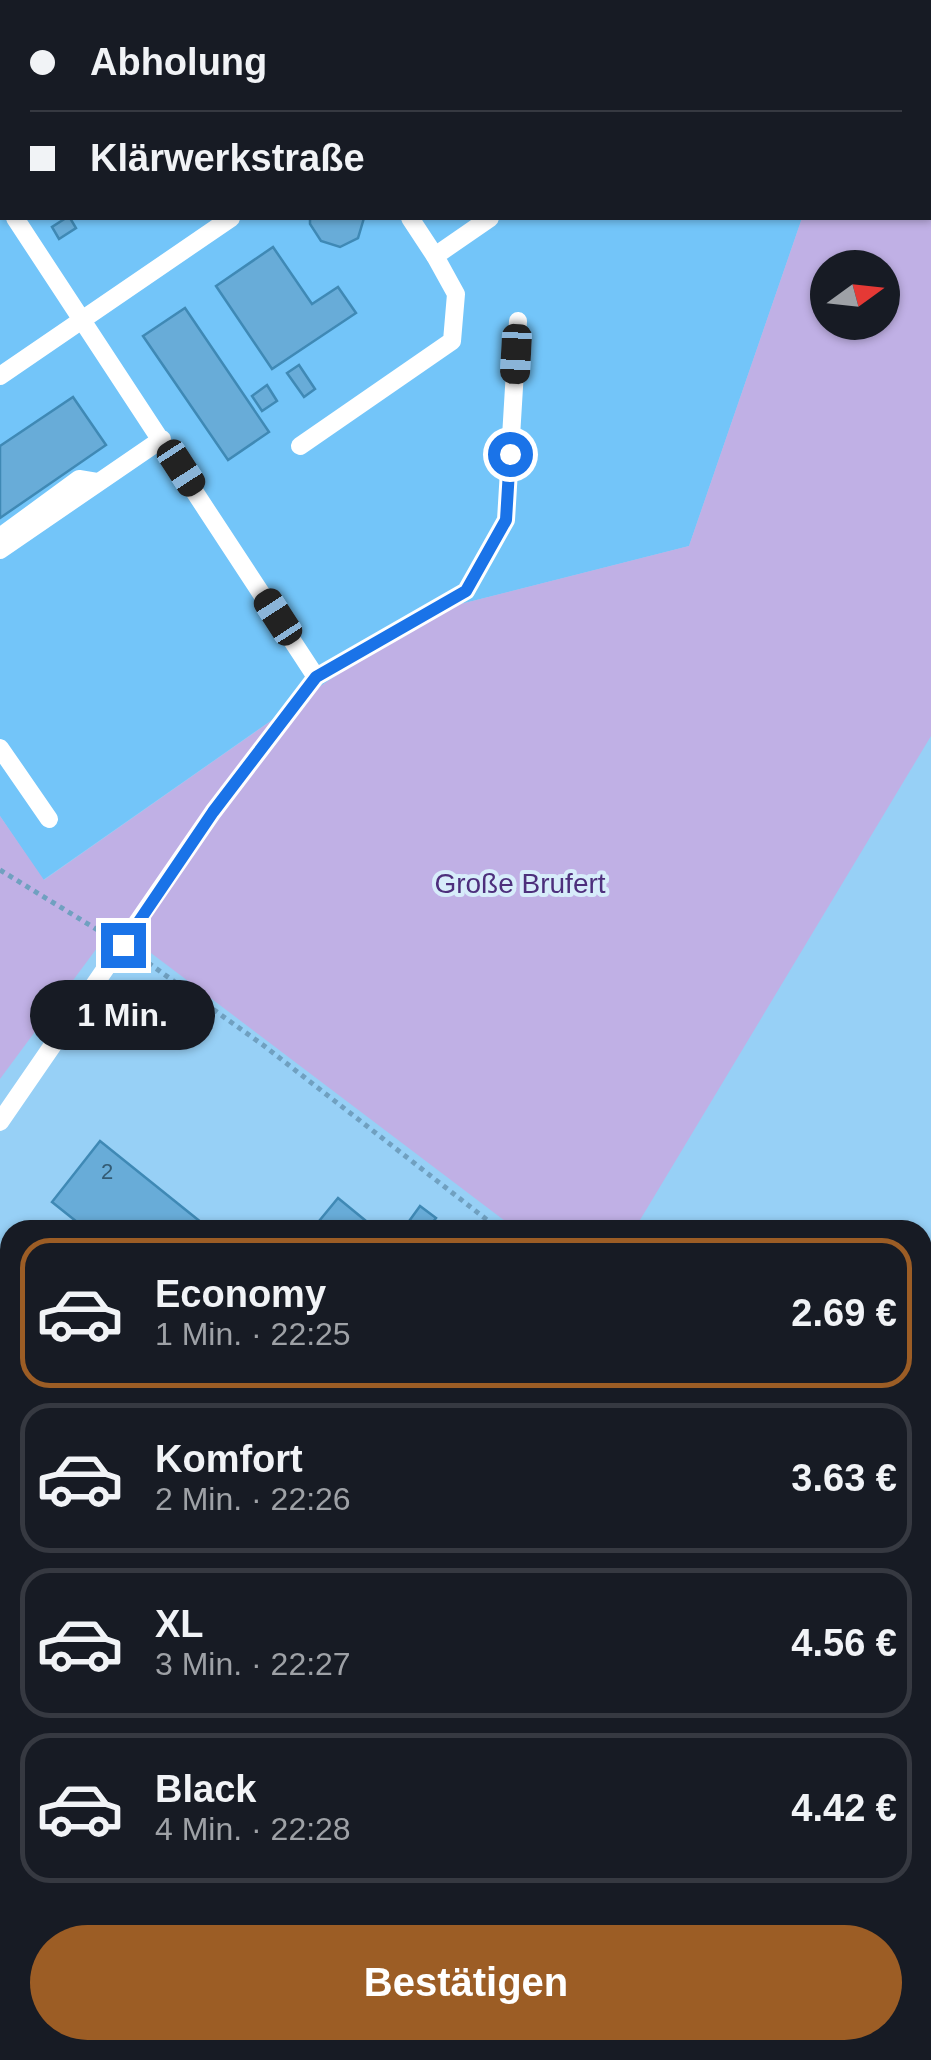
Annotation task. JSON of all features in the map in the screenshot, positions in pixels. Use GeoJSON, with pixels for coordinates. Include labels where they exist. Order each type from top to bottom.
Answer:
{"type":"FeatureCollection","features":[{"type":"Feature","properties":{"kind":"lane"},"geometry":{"type":"LineString","coordinates":[[16,220],[316,677]]}},
{"type":"Feature","properties":{"kind":"lane"},"geometry":{"type":"LineString","coordinates":[[0,376],[228,220]]}},
{"type":"Feature","properties":{"kind":"lane"},"geometry":{"type":"LineString","coordinates":[[300,446],[452,341],[456,294],[411,220]]}},
{"type":"Feature","properties":{"kind":"lane"},"geometry":{"type":"LineString","coordinates":[[435,256],[487,220]]}},
{"type":"Feature","properties":{"kind":"lane"},"geometry":{"type":"LineString","coordinates":[[0,1122],[213,812],[316,677],[466,591],[506,520],[518,322]]}},
{"type":"Feature","properties":{"kind":"lane"},"geometry":{"type":"LineString","coordinates":[[0,550],[162,438]]}},
{"type":"Feature","properties":{"kind":"lane"},"geometry":{"type":"LineString","coordinates":[[0,536],[78,479],[96,482]]}},
{"type":"Feature","properties":{"kind":"lane"},"geometry":{"type":"LineString","coordinates":[[0,748],[49,820]]}},
{"type":"Feature","properties":{"kind":"path"},"geometry":{"type":"LineString","coordinates":[[0,870],[123,945],[263,1046],[487,1220]]}},
{"type":"Feature","properties":{"kind":"shaded area"},"geometry":{"type":"Polygon","coordinates":[[[0,220],[801,220],[689,546],[425,613],[43,880],[0,816],[0,220]]]}},
{"type":"Feature","properties":{"kind":"green space","name":"Große Brufert"},"geometry":{"type":"Polygon","coordinates":[[[801,220],[931,220],[931,736],[640,1220],[504,1220],[114,925],[0,1079],[0,816],[44,880],[425,613],[689,546],[801,220]]]}},
{"type":"Feature","properties":{"kind":"building"},"geometry":{"type":"Polygon","coordinates":[[[71,220],[76,228],[59,239],[52,227],[71,220]]]}},
{"type":"Feature","properties":{"kind":"building"},"geometry":{"type":"Polygon","coordinates":[[[310,220],[363,220],[358,238],[340,247],[321,241],[310,220]]]}},
{"type":"Feature","properties":{"kind":"building"},"geometry":{"type":"Polygon","coordinates":[[[273,247],[312,304],[338,287],[356,313],[272,369],[216,286],[273,247]]]}},
{"type":"Feature","properties":{"kind":"building"},"geometry":{"type":"Polygon","coordinates":[[[185,308],[269,432],[228,460],[143,336],[185,308]]]}},
{"type":"Feature","properties":{"kind":"building"},"geometry":{"type":"Polygon","coordinates":[[[299,365],[315,389],[304,397],[287,373],[299,365]]]}},
{"type":"Feature","properties":{"kind":"building"},"geometry":{"type":"Polygon","coordinates":[[[267,385],[277,401],[262,411],[252,396],[267,385]]]}},
{"type":"Feature","properties":{"kind":"building"},"geometry":{"type":"Polygon","coordinates":[[[73,397],[106,445],[0,518],[0,446],[73,397]]]}},
{"type":"Feature","properties":{"kind":"building"},"geometry":{"type":"Polygon","coordinates":[[[100,1141],[198,1220],[74,1220],[52,1202],[100,1141]]]}},
{"type":"Feature","properties":{"kind":"building"},"geometry":{"type":"Polygon","coordinates":[[[338,1198],[365,1220],[320,1220],[338,1198]]]}},
{"type":"Feature","properties":{"kind":"building"},"geometry":{"type":"Polygon","coordinates":[[[420,1206],[436,1218],[434,1220],[410,1220],[420,1206]]]}},
{"type":"Feature","properties":{"kind":"route"},"geometry":{"type":"LineString","coordinates":[[123,945],[213,812],[316,677],[466,591],[506,520],[510,454]]}}]}
